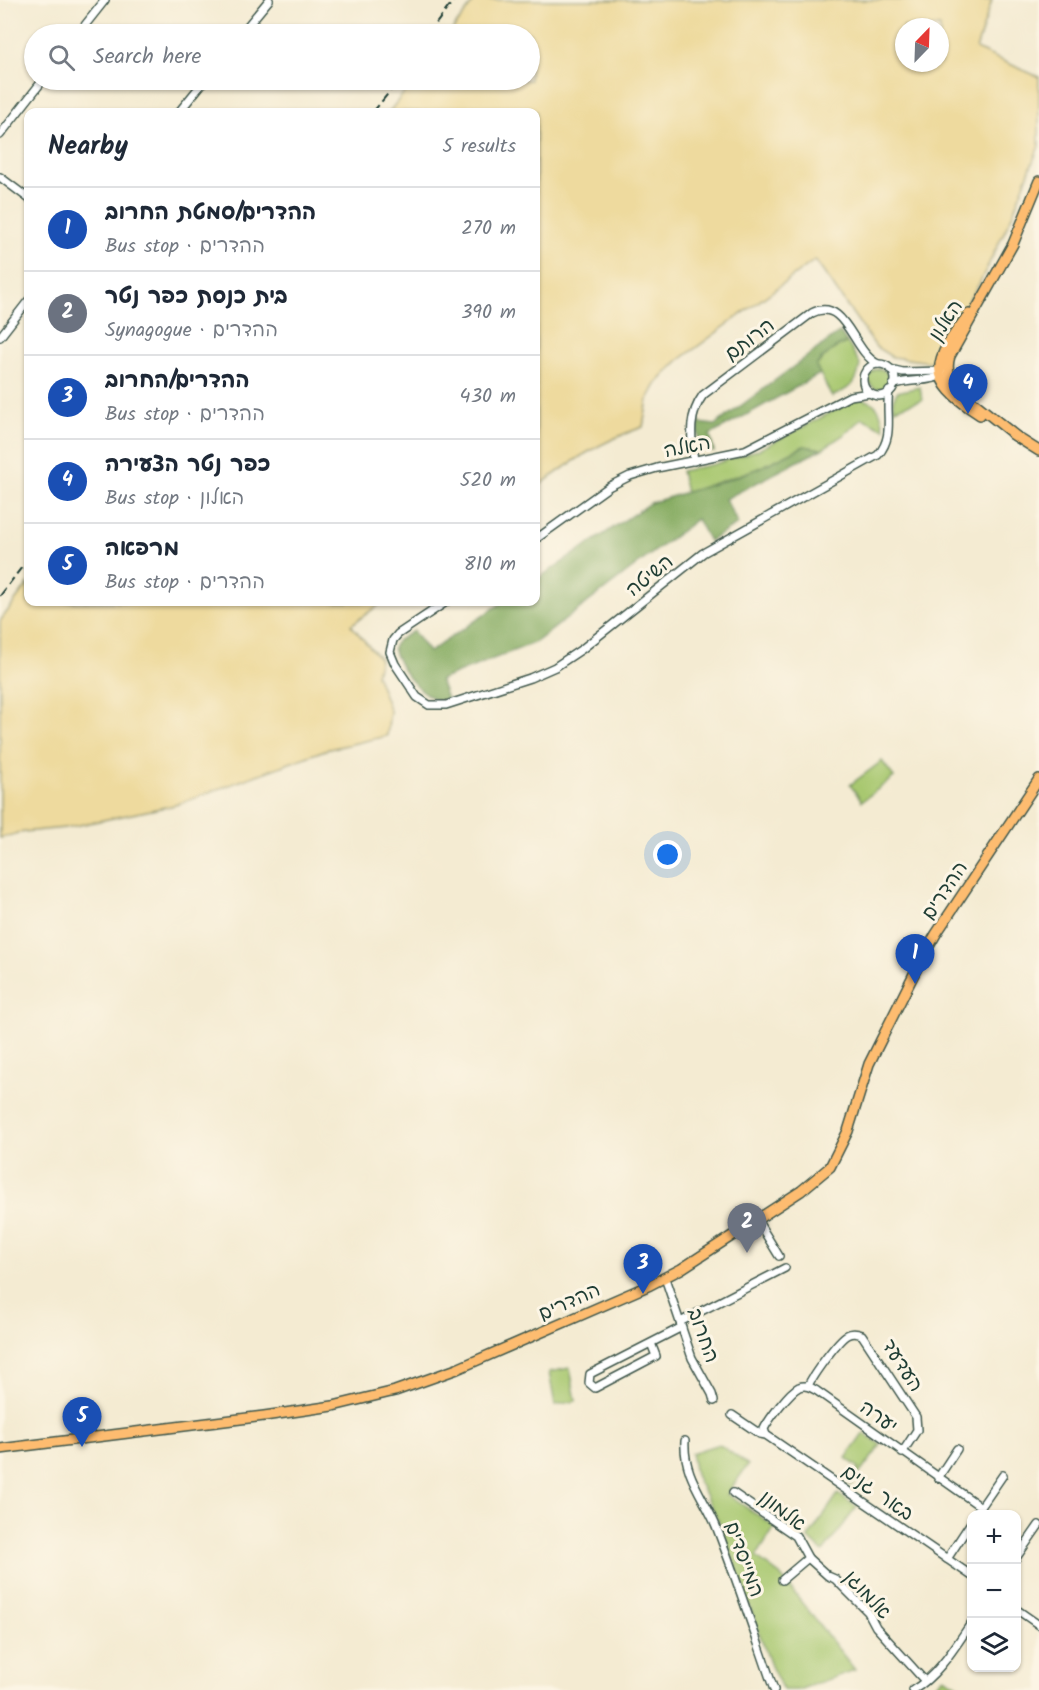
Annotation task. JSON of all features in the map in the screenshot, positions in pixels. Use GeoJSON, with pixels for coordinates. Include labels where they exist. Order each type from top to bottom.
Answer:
{"type":"FeatureCollection","features":[{"type":"Feature","properties":{"kind":"main road","name":"האלון"},"geometry":{"type":"LineString","coordinates":[[1039,181],[1016,238],[950,356],[943,373],[957,389],[1017,437],[1039,451]]}},
{"type":"Feature","properties":{"kind":"main road","name":"ההדרים"},"geometry":{"type":"LineString","coordinates":[[0,1449],[333,1406],[395,1391],[457,1369],[665,1278],[757,1220],[813,1183],[830,1167],[848,1131],[869,1064],[920,962],[940,927],[1039,779]]}},
{"type":"Feature","properties":{"kind":"street"},"geometry":{"type":"LineString","coordinates":[[86,24],[105,0]]}},
{"type":"Feature","properties":{"kind":"street"},"geometry":{"type":"LineString","coordinates":[[250,24],[269,0]]}},
{"type":"Feature","properties":{"kind":"street"},"geometry":{"type":"LineString","coordinates":[[0,135],[35,90]]}},
{"type":"Feature","properties":{"kind":"street"},"geometry":{"type":"LineString","coordinates":[[181,108],[197,90]]}},
{"type":"Feature","properties":{"kind":"street"},"geometry":{"type":"LineString","coordinates":[[0,177],[24,195]]}},
{"type":"Feature","properties":{"kind":"street"},"geometry":{"type":"LineString","coordinates":[[0,337],[24,306]]}},
{"type":"Feature","properties":{"kind":"street","name":"הרותם"},"geometry":{"type":"LineString","coordinates":[[694,461],[691,422],[694,409],[703,395],[812,313],[823,310],[838,315],[864,354],[878,364]]}},
{"type":"Feature","properties":{"kind":"street","name":"הרותם"},"geometry":{"type":"LineString","coordinates":[[864,354],[866,371]]}},
{"type":"Feature","properties":{"kind":"street"},"geometry":{"type":"LineString","coordinates":[[887,411],[865,387],[863,380],[866,371],[871,366],[878,364],[903,372],[943,373]]}},
{"type":"Feature","properties":{"kind":"street"},"geometry":{"type":"LineString","coordinates":[[890,369],[894,376],[891,388]]}},
{"type":"Feature","properties":{"kind":"street"},"geometry":{"type":"LineString","coordinates":[[873,394],[883,395],[905,381],[943,373]]}},
{"type":"Feature","properties":{"kind":"street","name":"האלה"},"geometry":{"type":"LineString","coordinates":[[540,536],[619,481],[641,472],[735,453],[756,445],[850,396],[863,380]]}},
{"type":"Feature","properties":{"kind":"street","name":"השיטה"},"geometry":{"type":"LineString","coordinates":[[440,606],[402,631],[393,640],[391,646],[392,658],[421,701],[429,705],[440,706],[530,678],[555,667],[582,649],[703,553],[878,455],[888,436],[887,411],[891,388]]}},
{"type":"Feature","properties":{"kind":"street","name":"האלה"},"geometry":{"type":"LineString","coordinates":[[850,396],[873,394]]}},
{"type":"Feature","properties":{"kind":"street"},"geometry":{"type":"LineString","coordinates":[[757,1220],[778,1256]]}},
{"type":"Feature","properties":{"kind":"street"},"geometry":{"type":"LineString","coordinates":[[651,1343],[656,1356],[595,1388],[589,1383],[590,1374],[651,1343],[681,1324],[785,1268]]}},
{"type":"Feature","properties":{"kind":"street","name":"החרוב"},"geometry":{"type":"LineString","coordinates":[[665,1278],[692,1358],[714,1401]]}},
{"type":"Feature","properties":{"kind":"street","name":"העדעד"},"geometry":{"type":"LineString","coordinates":[[808,1386],[814,1374],[845,1337],[853,1333],[862,1335],[916,1417],[917,1430],[902,1453]]}},
{"type":"Feature","properties":{"kind":"street"},"geometry":{"type":"LineString","coordinates":[[766,1435],[764,1429],[766,1424],[784,1402],[799,1387],[808,1386]]}},
{"type":"Feature","properties":{"kind":"street","name":"יערה"},"geometry":{"type":"LineString","coordinates":[[808,1386],[981,1508]]}},
{"type":"Feature","properties":{"kind":"street","name":"באר גנים"},"geometry":{"type":"LineString","coordinates":[[732,1415],[760,1434],[766,1435],[967,1573]]}},
{"type":"Feature","properties":{"kind":"street","name":"המייסדים"},"geometry":{"type":"LineString","coordinates":[[686,1441],[686,1458],[693,1480],[715,1523],[774,1690]]}},
{"type":"Feature","properties":{"kind":"street"},"geometry":{"type":"LineString","coordinates":[[938,1478],[957,1449]]}},
{"type":"Feature","properties":{"kind":"street"},"geometry":{"type":"LineString","coordinates":[[981,1508],[1003,1475]]}},
{"type":"Feature","properties":{"kind":"street","name":"אלמונן"},"geometry":{"type":"LineString","coordinates":[[733,1493],[796,1536],[808,1557]]}},
{"type":"Feature","properties":{"kind":"street"},"geometry":{"type":"LineString","coordinates":[[1021,1552],[1039,1525]]}},
{"type":"Feature","properties":{"kind":"street"},"geometry":{"type":"LineString","coordinates":[[947,1559],[967,1529]]}},
{"type":"Feature","properties":{"kind":"street"},"geometry":{"type":"LineString","coordinates":[[782,1580],[808,1557]]}},
{"type":"Feature","properties":{"kind":"street","name":"אלמוגן"},"geometry":{"type":"LineString","coordinates":[[808,1557],[828,1576],[835,1579],[868,1612],[876,1627],[924,1680]]}},
{"type":"Feature","properties":{"kind":"street"},"geometry":{"type":"LineString","coordinates":[[1021,1612],[1039,1625]]}},
{"type":"Feature","properties":{"kind":"street"},"geometry":{"type":"LineString","coordinates":[[913,1690],[921,1686],[924,1680],[942,1665],[967,1629]]}},
{"type":"Feature","properties":{"kind":"green space"},"geometry":{"type":"Polygon","coordinates":[[[840,332],[847,342],[819,362],[816,366],[820,374],[710,435],[714,452],[701,448],[699,423],[715,425],[840,332]]]}},
{"type":"Feature","properties":{"kind":"green space"},"geometry":{"type":"Polygon","coordinates":[[[847,342],[860,364],[859,371],[852,385],[832,397],[816,366],[832,350],[847,342]]]}},
{"type":"Feature","properties":{"kind":"green space"},"geometry":{"type":"Polygon","coordinates":[[[875,369],[883,369],[889,375],[889,383],[883,389],[875,389],[869,383],[869,375],[875,369]]]}},
{"type":"Feature","properties":{"kind":"green space"},"geometry":{"type":"Polygon","coordinates":[[[920,387],[922,400],[894,409],[893,400],[897,392],[920,387]]]}},
{"type":"Feature","properties":{"kind":"green space"},"geometry":{"type":"Polygon","coordinates":[[[859,398],[878,408],[884,429],[862,418],[845,434],[822,449],[804,446],[759,468],[686,493],[681,471],[715,464],[760,449],[859,398]]]}},
{"type":"Feature","properties":{"kind":"green space"},"geometry":{"type":"Polygon","coordinates":[[[804,446],[822,449],[725,499],[738,524],[709,541],[697,519],[536,642],[440,680],[447,699],[439,701],[417,687],[400,664],[393,648],[397,641],[413,631],[429,652],[497,606],[540,606],[540,577],[650,503],[759,468],[804,446]]]}},
{"type":"Feature","properties":{"kind":"green space"},"geometry":{"type":"Polygon","coordinates":[[[882,761],[894,777],[862,801],[850,785],[882,761]]]}},
{"type":"Feature","properties":{"kind":"green space"},"geometry":{"type":"Polygon","coordinates":[[[570,1368],[576,1401],[555,1405],[549,1372],[570,1368]]]}},
{"type":"Feature","properties":{"kind":"green space"},"geometry":{"type":"Polygon","coordinates":[[[864,1433],[881,1445],[851,1485],[848,1483],[859,1468],[846,1458],[864,1433]]]}},
{"type":"Feature","properties":{"kind":"green space"},"geometry":{"type":"Polygon","coordinates":[[[719,1444],[748,1465],[727,1494],[775,1527],[756,1557],[780,1575],[855,1670],[798,1690],[783,1690],[771,1666],[721,1526],[695,1475],[691,1453],[719,1444]]]}},
{"type":"Feature","properties":{"kind":"green space"},"geometry":{"type":"Polygon","coordinates":[[[838,1494],[857,1507],[823,1552],[808,1538],[838,1494]]]}},
{"type":"Feature","properties":{"kind":"green space"},"geometry":{"type":"Polygon","coordinates":[[[944,1677],[966,1690],[930,1690],[944,1677]]]}},
{"type":"Feature","properties":{"kind":"sand"},"geometry":{"type":"Polygon","coordinates":[[[475,0],[992,0],[976,49],[1039,77],[1039,146],[1011,218],[979,284],[930,362],[892,357],[876,347],[815,260],[678,361],[657,383],[648,399],[643,427],[587,453],[540,485],[540,108],[392,108],[406,90],[540,90],[540,24],[457,24],[475,0]]]}},
{"type":"Feature","properties":{"kind":"sand"},"geometry":{"type":"Polygon","coordinates":[[[24,589],[24,606],[377,606],[351,625],[380,659],[376,674],[390,711],[387,736],[325,750],[175,805],[65,828],[23,832],[0,838],[0,621],[24,589]]]}},
{"type":"Feature","properties":{"kind":"railway"},"geometry":{"type":"LineString","coordinates":[[436,24],[454,0]]}},
{"type":"Feature","properties":{"kind":"railway"},"geometry":{"type":"LineString","coordinates":[[376,108],[391,90]]}},
{"type":"Feature","properties":{"kind":"railway"},"geometry":{"type":"LineString","coordinates":[[0,596],[24,564]]}},
{"type":"Feature","properties":{"kind":"place","name":"כפר נטר הצעירה"},"geometry":{"type":"Point","coordinates":[968,414]}},
{"type":"Feature","properties":{"kind":"place","name":"ההדרים/סמטת החרוב"},"geometry":{"type":"Point","coordinates":[915,984]}},
{"type":"Feature","properties":{"kind":"place","name":"בית כנסת כפר נטר"},"geometry":{"type":"Point","coordinates":[747,1253]}},
{"type":"Feature","properties":{"kind":"place","name":"ההדרים/החרוב"},"geometry":{"type":"Point","coordinates":[643,1294]}},
{"type":"Feature","properties":{"kind":"place","name":"מרפאה"},"geometry":{"type":"Point","coordinates":[82,1447]}}]}
